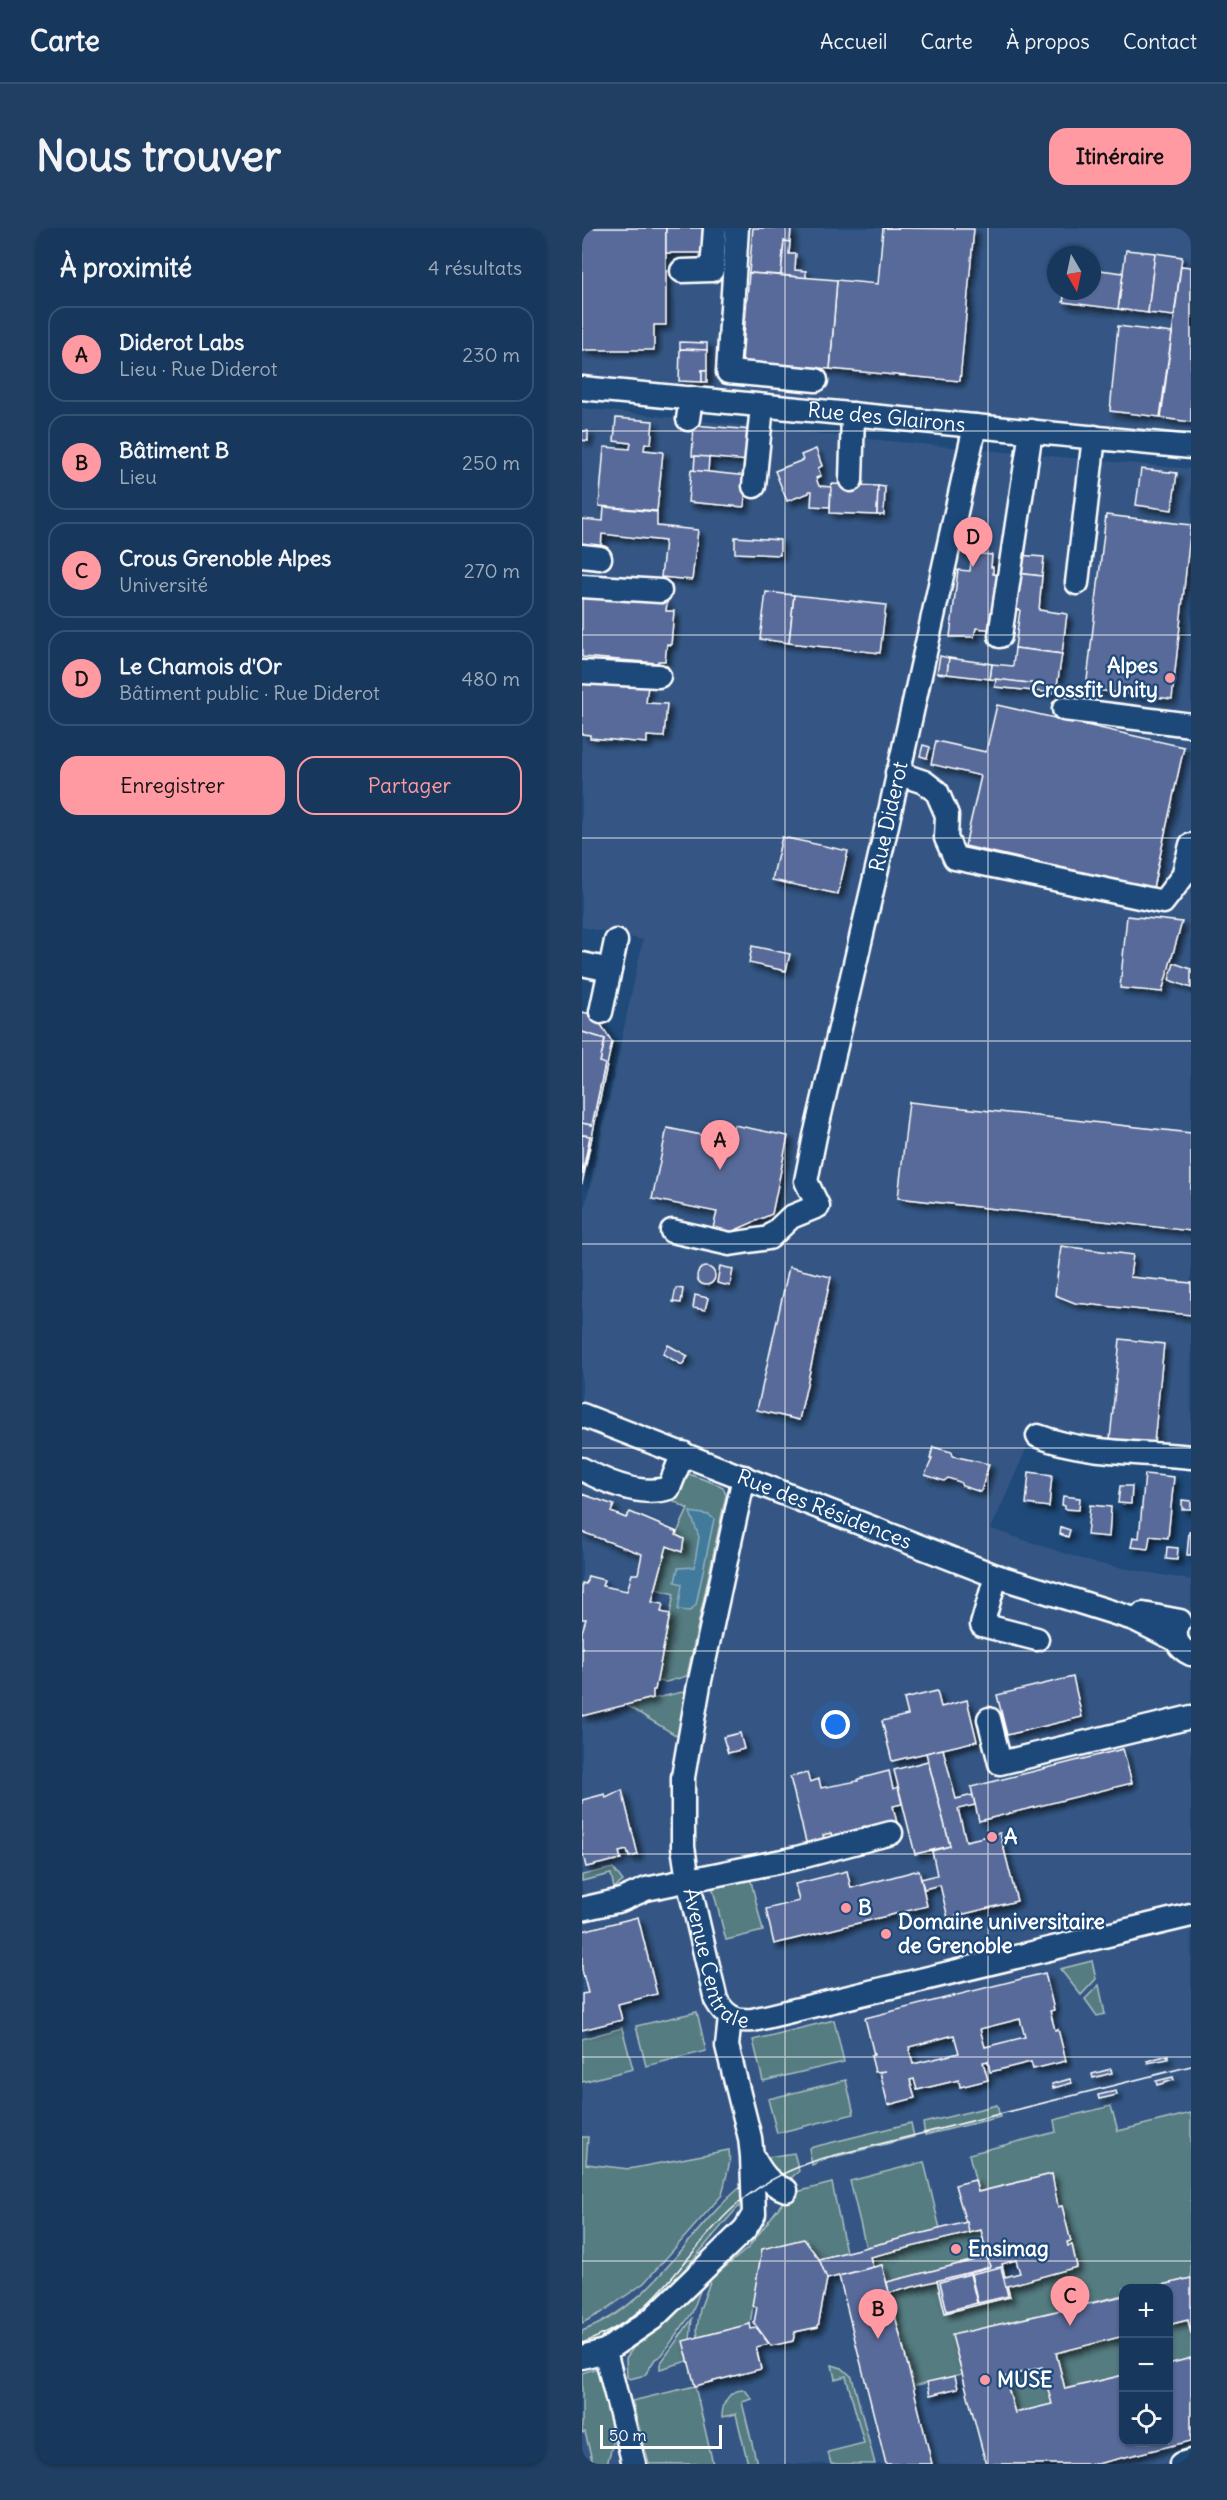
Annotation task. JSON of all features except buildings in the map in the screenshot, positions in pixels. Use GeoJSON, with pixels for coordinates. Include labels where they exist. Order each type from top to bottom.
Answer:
{"type":"FeatureCollection","features":[{"type":"Feature","properties":{"kind":"street"},"geometry":{"type":"LineString","coordinates":[[682,271],[712,270],[715,228]]}},
{"type":"Feature","properties":{"kind":"street"},"geometry":{"type":"LineString","coordinates":[[737,228],[728,372],[816,380]]}},
{"type":"Feature","properties":{"kind":"street"},"geometry":{"type":"LineString","coordinates":[[787,408],[789,378]]}},
{"type":"Feature","properties":{"kind":"street","name":"Rue des Glairons"},"geometry":{"type":"LineString","coordinates":[[582,388],[690,409],[762,406],[1191,447]]}},
{"type":"Feature","properties":{"kind":"street"},"geometry":{"type":"LineString","coordinates":[[754,486],[762,406]]}},
{"type":"Feature","properties":{"kind":"street"},"geometry":{"type":"LineString","coordinates":[[851,480],[853,414]]}},
{"type":"Feature","properties":{"kind":"street","name":"Rue Diderot"},"geometry":{"type":"LineString","coordinates":[[672,1231],[730,1244],[769,1238],[790,1217],[819,1206],[806,1181],[975,426]]}},
{"type":"Feature","properties":{"kind":"street"},"geometry":{"type":"LineString","coordinates":[[1000,636],[1031,431]]}},
{"type":"Feature","properties":{"kind":"street"},"geometry":{"type":"LineString","coordinates":[[1077,583],[1094,437]]}},
{"type":"Feature","properties":{"kind":"street"},"geometry":{"type":"LineString","coordinates":[[582,586],[660,591]]}},
{"type":"Feature","properties":{"kind":"street"},"geometry":{"type":"LineString","coordinates":[[582,672],[659,676]]}},
{"type":"Feature","properties":{"kind":"street"},"geometry":{"type":"LineString","coordinates":[[1064,709],[1191,725]]}},
{"type":"Feature","properties":{"kind":"street"},"geometry":{"type":"LineString","coordinates":[[897,773],[924,782],[937,792],[947,815],[946,838],[955,858],[1163,902],[1184,876],[1191,845]]}},
{"type":"Feature","properties":{"kind":"street"},"geometry":{"type":"LineString","coordinates":[[601,1012],[616,940]]}},
{"type":"Feature","properties":{"kind":"street"},"geometry":{"type":"LineString","coordinates":[[582,964],[610,969]]}},
{"type":"Feature","properties":{"kind":"street","name":"Rue des Résidences"},"geometry":{"type":"LineString","coordinates":[[582,1415],[996,1576],[1185,1632]]}},
{"type":"Feature","properties":{"kind":"street"},"geometry":{"type":"LineString","coordinates":[[1038,1436],[1078,1447],[1191,1457]]}},
{"type":"Feature","properties":{"kind":"street"},"geometry":{"type":"LineString","coordinates":[[582,1469],[627,1488],[658,1492],[669,1488],[683,1453]]}},
{"type":"Feature","properties":{"kind":"street","name":"Avenue Centrale"},"geometry":{"type":"LineString","coordinates":[[744,1477],[699,1685],[683,1777],[683,1847],[688,1880],[716,2000],[730,2018],[741,2021],[753,2020],[1191,1915]]}},
{"type":"Feature","properties":{"kind":"street"},"geometry":{"type":"LineString","coordinates":[[996,1576],[982,1625],[1037,1639]]}},
{"type":"Feature","properties":{"kind":"street"},"geometry":{"type":"LineString","coordinates":[[989,1719],[1000,1763],[1191,1717]]}},
{"type":"Feature","properties":{"kind":"street"},"geometry":{"type":"LineString","coordinates":[[582,1909],[621,1900],[646,1889],[797,1858],[891,1833]]}},
{"type":"Feature","properties":{"kind":"street"},"geometry":{"type":"LineString","coordinates":[[582,2357],[605,2351],[652,2319],[745,2229],[754,2214],[750,2138],[727,2046],[730,2018]]}},
{"type":"Feature","properties":{"kind":"street"},"geometry":{"type":"LineString","coordinates":[[752,2156],[769,2181],[786,2190]]}},
{"type":"Feature","properties":{"kind":"street"},"geometry":{"type":"LineString","coordinates":[[605,2351],[634,2464]]}},
{"type":"Feature","properties":{"kind":"street"},"geometry":{"type":"LineString","coordinates":[[1180,2464],[1191,2462]]}},
{"type":"Feature","properties":{"kind":"shaded area"},"geometry":{"type":"Polygon","coordinates":[[[582,228],[1191,228],[1191,439],[1041,421],[582,375],[582,228]]]}},
{"type":"Feature","properties":{"kind":"shaded area"},"geometry":{"type":"Polygon","coordinates":[[[582,408],[867,439],[1191,469],[1191,1466],[1027,1447],[991,1529],[1094,1563],[1191,1580],[1191,2464],[582,2464],[582,1221],[643,940],[582,927],[582,408]]]}},
{"type":"Feature","properties":{"kind":"shaded area"},"geometry":{"type":"Polygon","coordinates":[[[690,1512],[709,1515],[714,1519],[696,1605],[690,1611],[678,1610],[682,1584],[675,1582],[678,1568],[694,1567],[699,1537],[690,1512]]]}},
{"type":"Feature","properties":{"kind":"green space"},"geometry":{"type":"Polygon","coordinates":[[[686,1473],[723,1487],[726,1495],[687,1676],[666,1682],[657,1681],[674,1594],[656,1589],[667,1546],[682,1552],[684,1539],[676,1535],[688,1509],[674,1501],[674,1492],[686,1473]]]}},
{"type":"Feature","properties":{"kind":"green space"},"geometry":{"type":"Polygon","coordinates":[[[682,1692],[686,1696],[677,1736],[626,1705],[682,1692]]]}},
{"type":"Feature","properties":{"kind":"green space"},"geometry":{"type":"Polygon","coordinates":[[[613,1868],[623,1881],[614,1888],[611,1874],[582,1881],[582,1875],[613,1868]]]}},
{"type":"Feature","properties":{"kind":"green space"},"geometry":{"type":"Polygon","coordinates":[[[740,1873],[750,1877],[763,1931],[726,1940],[711,1882],[723,1876],[725,1886],[742,1882],[740,1873]]]}},
{"type":"Feature","properties":{"kind":"green space"},"geometry":{"type":"Polygon","coordinates":[[[1092,1961],[1096,1979],[1081,1995],[1060,1969],[1092,1961]]]}},
{"type":"Feature","properties":{"kind":"green space"},"geometry":{"type":"Polygon","coordinates":[[[1099,1985],[1105,2014],[1097,2016],[1085,1999],[1099,1985]]]}},
{"type":"Feature","properties":{"kind":"green space"},"geometry":{"type":"Polygon","coordinates":[[[697,2012],[706,2051],[646,2066],[636,2026],[697,2012]]]}},
{"type":"Feature","properties":{"kind":"green space"},"geometry":{"type":"Polygon","coordinates":[[[834,2020],[844,2062],[763,2081],[753,2040],[834,2020]]]}},
{"type":"Feature","properties":{"kind":"green space"},"geometry":{"type":"Polygon","coordinates":[[[622,2028],[633,2069],[582,2082],[582,2039],[622,2028]]]}},
{"type":"Feature","properties":{"kind":"green space"},"geometry":{"type":"Polygon","coordinates":[[[846,2080],[854,2114],[777,2133],[768,2099],[846,2080]]]}},
{"type":"Feature","properties":{"kind":"green space"},"geometry":{"type":"Polygon","coordinates":[[[997,2105],[1000,2117],[925,2135],[923,2123],[997,2105]]]}},
{"type":"Feature","properties":{"kind":"green space"},"geometry":{"type":"Polygon","coordinates":[[[1111,2106],[1118,2131],[1191,2113],[1191,2278],[1167,2284],[1119,2284],[1119,2296],[953,2335],[962,2374],[913,2386],[889,2293],[937,2280],[1010,2297],[1007,2286],[1077,2266],[1072,2245],[1068,2246],[1067,2242],[1071,2241],[1062,2206],[1058,2207],[1052,2174],[978,2192],[969,2154],[1056,2132],[1054,2120],[1111,2106]]]}},
{"type":"Feature","properties":{"kind":"green space"},"geometry":{"type":"Polygon","coordinates":[[[911,2123],[914,2137],[826,2159],[812,2165],[809,2148],[911,2123]]]}},
{"type":"Feature","properties":{"kind":"green space"},"geometry":{"type":"Polygon","coordinates":[[[582,2137],[588,2137],[586,2164],[629,2169],[729,2150],[730,2161],[722,2195],[644,2283],[601,2313],[582,2323],[582,2137]]]}},
{"type":"Feature","properties":{"kind":"green space"},"geometry":{"type":"Polygon","coordinates":[[[794,2153],[799,2171],[785,2183],[769,2165],[767,2157],[794,2153]]]}},
{"type":"Feature","properties":{"kind":"green space"},"geometry":{"type":"Polygon","coordinates":[[[924,2162],[940,2229],[866,2247],[850,2181],[924,2162]]]}},
{"type":"Feature","properties":{"kind":"green space"},"geometry":{"type":"Polygon","coordinates":[[[832,2183],[846,2252],[819,2259],[803,2239],[762,2249],[750,2324],[698,2337],[700,2309],[711,2279],[748,2248],[789,2194],[832,2183]]]}},
{"type":"Feature","properties":{"kind":"green space"},"geometry":{"type":"Polygon","coordinates":[[[743,2185],[744,2201],[652,2304],[631,2321],[608,2335],[582,2346],[582,2331],[608,2319],[650,2286],[723,2203],[743,2185]]]}},
{"type":"Feature","properties":{"kind":"green space"},"geometry":{"type":"Polygon","coordinates":[[[981,2230],[987,2257],[887,2282],[882,2265],[873,2267],[870,2257],[981,2230]]]}},
{"type":"Feature","properties":{"kind":"green space"},"geometry":{"type":"Polygon","coordinates":[[[701,2288],[692,2313],[662,2355],[655,2359],[645,2375],[630,2379],[627,2377],[626,2358],[633,2348],[669,2321],[701,2288]]]}},
{"type":"Feature","properties":{"kind":"green space"},"geometry":{"type":"Polygon","coordinates":[[[692,2319],[688,2361],[660,2369],[660,2364],[692,2319]]]}},
{"type":"Feature","properties":{"kind":"green space"},"geometry":{"type":"Polygon","coordinates":[[[1188,2320],[1191,2334],[1191,2358],[1173,2363],[1173,2338],[1173,2324],[1188,2320]]]}},
{"type":"Feature","properties":{"kind":"green space"},"geometry":{"type":"Polygon","coordinates":[[[1119,2337],[1119,2376],[1065,2389],[1056,2353],[1119,2337]]]}},
{"type":"Feature","properties":{"kind":"green space"},"geometry":{"type":"Polygon","coordinates":[[[606,2365],[618,2426],[607,2464],[593,2464],[585,2432],[582,2433],[582,2373],[606,2365]]]}},
{"type":"Feature","properties":{"kind":"green space"},"geometry":{"type":"Polygon","coordinates":[[[832,2365],[842,2368],[852,2377],[875,2464],[831,2464],[828,2452],[864,2443],[846,2376],[835,2379],[832,2365]]]}},
{"type":"Feature","properties":{"kind":"green space"},"geometry":{"type":"Polygon","coordinates":[[[1042,2367],[1052,2404],[1015,2413],[1005,2377],[1042,2367]]]}},
{"type":"Feature","properties":{"kind":"green space"},"geometry":{"type":"Polygon","coordinates":[[[695,2386],[713,2464],[649,2464],[632,2401],[695,2386]]]}},
{"type":"Feature","properties":{"kind":"green space"},"geometry":{"type":"Polygon","coordinates":[[[739,2390],[745,2390],[752,2399],[742,2402],[757,2464],[748,2464],[736,2414],[722,2417],[727,2398],[739,2390]]]}},
{"type":"Feature","properties":{"kind":"tram line"},"geometry":{"type":"LineString","coordinates":[[582,2343],[611,2330],[635,2314],[673,2277],[725,2215],[747,2196],[792,2170],[820,2159],[1191,2066]]}},
{"type":"Feature","properties":{"kind":"place","name":"Le Chamois d'Or"},"geometry":{"type":"Point","coordinates":[973,567]}},
{"type":"Feature","properties":{"kind":"place","name":"Alpes Crossfit Unity"},"geometry":{"type":"Point","coordinates":[1170,678]}},
{"type":"Feature","properties":{"kind":"place","name":"Diderot Labs"},"geometry":{"type":"Point","coordinates":[720,1170]}},
{"type":"Feature","properties":{"kind":"place","name":"A"},"geometry":{"type":"Point","coordinates":[992,1837]}},
{"type":"Feature","properties":{"kind":"place","name":"B"},"geometry":{"type":"Point","coordinates":[846,1908]}},
{"type":"Feature","properties":{"kind":"place","name":"Domaine universitaire de Grenoble"},"geometry":{"type":"Point","coordinates":[886,1934]}},
{"type":"Feature","properties":{"kind":"place","name":"Ensimag"},"geometry":{"type":"Point","coordinates":[956,2249]}},
{"type":"Feature","properties":{"kind":"place","name":"Crous Grenoble Alpes"},"geometry":{"type":"Point","coordinates":[1070,2326]}},
{"type":"Feature","properties":{"kind":"place","name":"Bâtiment B"},"geometry":{"type":"Point","coordinates":[878,2339]}},
{"type":"Feature","properties":{"kind":"place","name":"MUSE"},"geometry":{"type":"Point","coordinates":[985,2380]}}]}
